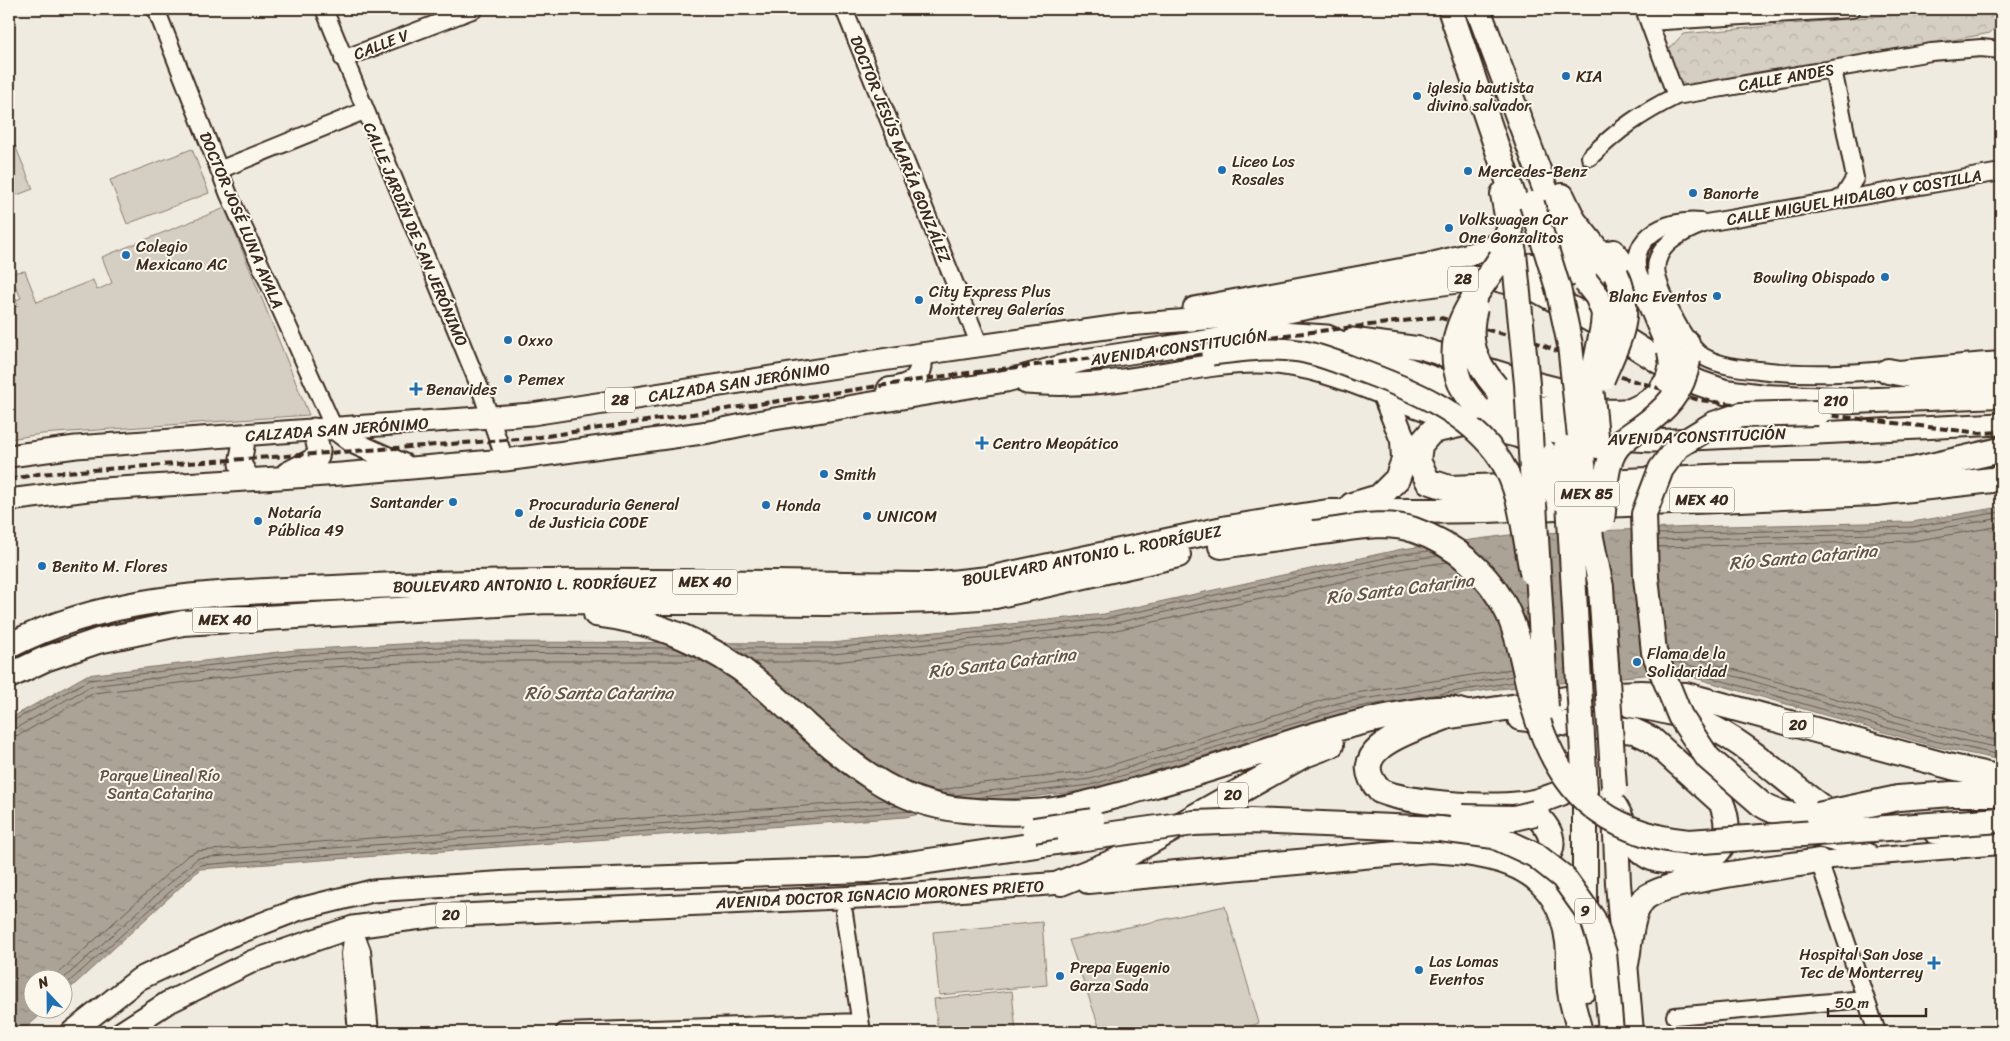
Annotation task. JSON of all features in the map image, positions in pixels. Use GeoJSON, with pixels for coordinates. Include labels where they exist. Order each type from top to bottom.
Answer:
{"type":"FeatureCollection","features":[{"type":"Feature","properties":{"kind":"highway","name":"MEX 85"},"geometry":{"type":"LineString","coordinates":[[1450,9],[1504,170],[1514,232],[1558,288],[1570,345],[1590,538],[1601,587],[1614,798]]}},
{"type":"Feature","properties":{"kind":"highway","name":"MEX 85"},"geometry":{"type":"LineString","coordinates":[[1467,9],[1514,232],[1535,262],[1556,354],[1568,471],[1585,790]]}},
{"type":"Feature","properties":{"kind":"highway"},"geometry":{"type":"LineString","coordinates":[[1478,9],[1490,45],[1501,69],[1568,246],[1589,276],[1678,361]]}},
{"type":"Feature","properties":{"kind":"highway"},"geometry":{"type":"LineString","coordinates":[[1484,9],[1501,69]]}},
{"type":"Feature","properties":{"kind":"highway"},"geometry":{"type":"LineString","coordinates":[[1493,9],[1560,187],[1564,203],[1574,221],[1616,274],[1625,297],[1624,321],[1594,399]]}},
{"type":"Feature","properties":{"kind":"highway"},"geometry":{"type":"LineString","coordinates":[[1560,187],[1634,278],[1643,286],[1686,376],[1676,396],[1662,412],[1628,436],[1614,450],[1608,464],[1602,520]]}},
{"type":"Feature","properties":{"kind":"highway"},"geometry":{"type":"LineString","coordinates":[[1514,232],[1464,315],[1456,334],[1452,353],[1459,382],[1473,416],[1537,443],[1548,459],[1555,479],[1563,519],[1571,539]]}},
{"type":"Feature","properties":{"kind":"highway"},"geometry":{"type":"LineString","coordinates":[[1514,232],[1527,384],[1548,747]]}},
{"type":"Feature","properties":{"kind":"highway"},"geometry":{"type":"LineString","coordinates":[[1229,317],[1483,264],[1505,262],[1546,267],[1569,274],[1586,282],[1597,296],[1604,312],[1604,326],[1592,379],[1602,520],[1601,587]]}},
{"type":"Feature","properties":{"kind":"highway","name":"28"},"geometry":{"type":"LineString","coordinates":[[1229,317],[1276,313],[1404,288],[1468,279],[1498,279],[1522,284],[1557,300],[1615,332],[1678,361]]}},
{"type":"Feature","properties":{"kind":"highway"},"geometry":{"type":"LineString","coordinates":[[1479,292],[1472,318],[1473,351],[1481,369],[1496,387],[1512,398],[1536,408],[1632,411],[1648,402],[1662,390],[1678,361]]}},
{"type":"Feature","properties":{"kind":"highway","name":"210"},"geometry":{"type":"LineString","coordinates":[[1678,361],[1699,384],[1725,392],[1764,397],[1853,401],[2001,395]]}},
{"type":"Feature","properties":{"kind":"highway"},"geometry":{"type":"LineString","coordinates":[[1888,371],[1915,377],[2001,374]]}},
{"type":"Feature","properties":{"kind":"highway"},"geometry":{"type":"LineString","coordinates":[[1328,512],[1380,497],[1398,479],[1404,460],[1403,440],[1385,395]]}},
{"type":"Feature","properties":{"kind":"highway"},"geometry":{"type":"LineString","coordinates":[[2001,407],[1741,415],[1714,424],[1678,446],[1661,469],[1644,514],[1646,577],[1654,652],[1680,716],[1708,758],[1764,807],[1801,817],[1819,810],[1898,798],[1952,794],[2001,794]]}},
{"type":"Feature","properties":{"kind":"highway","name":"MEX 40"},"geometry":{"type":"LineString","coordinates":[[1473,416],[1432,431],[1420,445],[1418,461],[1428,481],[1449,488],[1729,476],[1867,474],[1913,470],[2001,450]]}},
{"type":"Feature","properties":{"kind":"highway"},"geometry":{"type":"LineString","coordinates":[[1729,476],[1794,495],[1867,474]]}},
{"type":"Feature","properties":{"kind":"highway","name":"MEX 40"},"geometry":{"type":"LineString","coordinates":[[1794,495],[1875,493],[2001,480]]}},
{"type":"Feature","properties":{"kind":"highway","name":"BOULEVARD ANTONIO L. RODRÍGUEZ"},"geometry":{"type":"LineString","coordinates":[[9,646],[73,619],[175,597],[224,593],[538,580],[932,585],[988,579],[1228,528],[1328,512],[1498,509],[1794,495]]}},
{"type":"Feature","properties":{"kind":"highway","name":"BOULEVARD ANTONIO L. RODRÍGUEZ"},"geometry":{"type":"LineString","coordinates":[[9,676],[45,659],[98,641],[183,623],[290,615],[449,608],[546,601],[827,603],[995,596],[1234,544],[1313,533],[1388,526],[1414,529],[1457,550],[1489,581],[1508,612],[1519,642],[1534,709],[1548,747]]}},
{"type":"Feature","properties":{"kind":"highway"},"geometry":{"type":"LineString","coordinates":[[449,608],[493,612],[554,610],[623,617],[657,626],[690,639],[723,658],[758,682],[850,764],[885,785],[919,800],[960,810],[1032,812],[1067,808],[1165,782],[1319,733],[1371,720],[1427,710],[1448,708],[1464,714],[1634,731],[1650,739],[1710,790],[1721,802],[1728,829],[1723,845],[1714,854],[1699,863]]}},
{"type":"Feature","properties":{"kind":"highway","name":"AVENIDA DOCTOR IGNACIO MORONES PRIETO"},"geometry":{"type":"LineString","coordinates":[[1061,883],[1116,861],[1302,756],[1354,736],[1410,721],[1593,695],[1641,693],[1686,695],[1952,767],[2001,778]]}},
{"type":"Feature","properties":{"kind":"highway","name":"20"},"geometry":{"type":"LineString","coordinates":[[1593,695],[1625,704],[1680,715],[1715,728],[1756,756],[1819,810]]}},
{"type":"Feature","properties":{"kind":"highway"},"geometry":{"type":"LineString","coordinates":[[1464,714],[1382,744],[1373,754],[1369,764],[1370,777],[1380,791],[1388,794],[1440,803],[1470,804],[1534,815],[1551,838],[1552,848],[1548,858],[1530,872]]}},
{"type":"Feature","properties":{"kind":"highway"},"geometry":{"type":"LineString","coordinates":[[743,874],[768,866],[888,854],[1034,830],[1194,808],[1255,805],[1492,819],[1534,815],[1549,805],[1561,793],[1569,776],[1581,728]]}},
{"type":"Feature","properties":{"kind":"highway","name":"MEX 40"},"geometry":{"type":"LineString","coordinates":[[1548,747],[1570,786],[1594,808],[1631,830],[1669,840],[1721,840],[2001,820]]}},
{"type":"Feature","properties":{"kind":"highway","name":"9"},"geometry":{"type":"LineString","coordinates":[[1585,790],[1585,1032]]}},
{"type":"Feature","properties":{"kind":"highway"},"geometry":{"type":"LineString","coordinates":[[1614,798],[1637,848],[1647,856],[1662,861],[1699,863],[1784,853],[1819,862]]}},
{"type":"Feature","properties":{"kind":"highway"},"geometry":{"type":"LineString","coordinates":[[1614,798],[1618,883],[1631,1032]]}},
{"type":"Feature","properties":{"kind":"highway"},"geometry":{"type":"LineString","coordinates":[[743,874],[868,870],[1194,823],[1251,821],[1440,829],[1494,836],[1535,855],[1563,877],[1593,919],[1604,953],[1611,1032]]}},
{"type":"Feature","properties":{"kind":"highway"},"geometry":{"type":"LineString","coordinates":[[1913,828],[2001,838]]}},
{"type":"Feature","properties":{"kind":"highway"},"geometry":{"type":"LineString","coordinates":[[1061,883],[1430,850],[1469,853],[1505,862],[1530,872],[1547,889],[1559,911],[1568,940],[1570,993],[1580,1032]]}},
{"type":"Feature","properties":{"kind":"highway"},"geometry":{"type":"LineString","coordinates":[[1626,964],[1636,914],[1641,902],[1650,893],[1686,882],[1819,862]]}},
{"type":"Feature","properties":{"kind":"main road"},"geometry":{"type":"LineString","coordinates":[[1150,322],[1195,308],[1405,269],[1470,254],[1490,248],[1514,232]]}},
{"type":"Feature","properties":{"kind":"main road","name":"CALZADA SAN JERÓNIMO"},"geometry":{"type":"LineString","coordinates":[[9,456],[76,447],[491,419],[921,354],[1150,322],[1229,317]]}},
{"type":"Feature","properties":{"kind":"main road","name":"AVENIDA CONSTITUCIÓN"},"geometry":{"type":"LineString","coordinates":[[1056,369],[1084,360],[1265,332],[1327,336],[1367,354],[1437,379],[1506,415],[1548,430],[1577,437],[1617,440],[1722,438],[2001,424]]}},
{"type":"Feature","properties":{"kind":"main road"},"geometry":{"type":"LineString","coordinates":[[1327,336],[1420,348],[1527,381],[1618,404],[1648,402]]}},
{"type":"Feature","properties":{"kind":"main road"},"geometry":{"type":"LineString","coordinates":[[9,500],[88,490],[505,460],[709,432],[769,420],[1006,381],[1056,369],[1083,372],[1212,354],[1272,348],[1318,355],[1390,382],[1461,419],[1474,429],[1501,461],[1510,480],[1541,620]]}},
{"type":"Feature","properties":{"kind":"main road"},"geometry":{"type":"LineString","coordinates":[[769,420],[791,405],[907,387],[918,375],[922,364],[921,354]]}},
{"type":"Feature","properties":{"kind":"main road"},"geometry":{"type":"LineString","coordinates":[[1006,381],[1062,386],[1136,378],[1182,369],[1258,362],[1293,366],[1343,377],[1436,415],[1473,416]]}},
{"type":"Feature","properties":{"kind":"main road"},"geometry":{"type":"LineString","coordinates":[[1536,408],[1579,418],[1722,438]]}},
{"type":"Feature","properties":{"kind":"main road"},"geometry":{"type":"LineString","coordinates":[[275,478],[318,457],[324,429],[410,468]]}},
{"type":"Feature","properties":{"kind":"main road"},"geometry":{"type":"LineString","coordinates":[[245,435],[240,464],[249,479]]}},
{"type":"Feature","properties":{"kind":"main road","name":"AVENIDA DOCTOR IGNACIO MORONES PRIETO"},"geometry":{"type":"LineString","coordinates":[[72,1032],[139,979],[230,936],[300,909],[372,891],[509,882],[743,874]]}},
{"type":"Feature","properties":{"kind":"main road","name":"AVENIDA DOCTOR IGNACIO MORONES PRIETO"},"geometry":{"type":"LineString","coordinates":[[122,1032],[168,1004],[253,961],[353,927],[437,916],[903,896],[1061,883]]}},
{"type":"Feature","properties":{"kind":"main road"},"geometry":{"type":"LineString","coordinates":[[326,902],[353,927],[372,891]]}},
{"type":"Feature","properties":{"kind":"street","name":"DOCTOR JOSÉ LUNA AYALA"},"geometry":{"type":"LineString","coordinates":[[156,9],[324,429]]}},
{"type":"Feature","properties":{"kind":"street","name":"CALLE JARDÍN DE SAN JERÓNIMO"},"geometry":{"type":"LineString","coordinates":[[324,9],[491,419],[505,460]]}},
{"type":"Feature","properties":{"kind":"street","name":"CALLE V"},"geometry":{"type":"LineString","coordinates":[[343,59],[475,9]]}},
{"type":"Feature","properties":{"kind":"street","name":"DOCTOR JESÚS MARÍA GONZÁLEZ"},"geometry":{"type":"LineString","coordinates":[[844,9],[980,346]]}},
{"type":"Feature","properties":{"kind":"street"},"geometry":{"type":"LineString","coordinates":[[1676,96],[1646,15],[1852,9]]}},
{"type":"Feature","properties":{"kind":"street","name":"CALLE ANDES"},"geometry":{"type":"LineString","coordinates":[[1590,157],[1620,129],[1640,114],[1676,96],[1931,52],[1981,48],[2001,50]]}},
{"type":"Feature","properties":{"kind":"street"},"geometry":{"type":"LineString","coordinates":[[1833,69],[1855,178],[1844,196],[1837,200]]}},
{"type":"Feature","properties":{"kind":"street"},"geometry":{"type":"LineString","coordinates":[[219,170],[364,111]]}},
{"type":"Feature","properties":{"kind":"street","name":"CALLE MIGUEL HIDALGO Y COSTILLA"},"geometry":{"type":"LineString","coordinates":[[1706,223],[2001,172]]}},
{"type":"Feature","properties":{"kind":"street"},"geometry":{"type":"LineString","coordinates":[[1643,286],[1637,264],[1643,243],[1648,235],[1660,227],[1678,222],[1706,223]]}},
{"type":"Feature","properties":{"kind":"street"},"geometry":{"type":"LineString","coordinates":[[1706,223],[1686,230],[1672,240],[1662,250],[1656,263],[1659,284],[1678,361],[1703,357],[1729,366],[1783,373],[1847,374],[1888,371],[1924,365],[2001,360]]}},
{"type":"Feature","properties":{"kind":"street"},"geometry":{"type":"LineString","coordinates":[[1764,807],[1815,840],[1883,856]]}},
{"type":"Feature","properties":{"kind":"street"},"geometry":{"type":"LineString","coordinates":[[1877,1032],[1864,999],[1819,862],[2001,846]]}},
{"type":"Feature","properties":{"kind":"street"},"geometry":{"type":"LineString","coordinates":[[564,1032],[861,1027],[844,913]]}},
{"type":"Feature","properties":{"kind":"street"},"geometry":{"type":"LineString","coordinates":[[353,927],[350,954],[357,1032]]}},
{"type":"Feature","properties":{"kind":"street"},"geometry":{"type":"LineString","coordinates":[[353,927],[362,951],[370,1032]]}},
{"type":"Feature","properties":{"kind":"street"},"geometry":{"type":"LineString","coordinates":[[1675,1016],[1864,999]]}},
{"type":"Feature","properties":{"kind":"green space"},"geometry":{"type":"Polygon","coordinates":[[[1954,9],[1987,9],[2000,22],[1990,33],[1702,87],[1684,84],[1675,75],[1668,57],[1670,48],[1683,34],[1954,9]]]}},
{"type":"Feature","properties":{"kind":"green space"},"geometry":{"type":"Polygon","coordinates":[[[12,138],[33,189],[9,198],[9,140],[12,138]]]}},
{"type":"Feature","properties":{"kind":"green space"},"geometry":{"type":"Polygon","coordinates":[[[192,149],[209,193],[127,224],[110,180],[192,149]]]}},
{"type":"Feature","properties":{"kind":"green space"},"geometry":{"type":"Polygon","coordinates":[[[225,208],[309,415],[42,434],[9,439],[9,309],[18,306],[16,300],[21,298],[15,285],[10,287],[9,273],[25,271],[37,302],[93,280],[97,290],[112,283],[102,257],[225,208]]]}},
{"type":"Feature","properties":{"kind":"green space"},"geometry":{"type":"Polygon","coordinates":[[[1225,906],[1259,1023],[1235,1032],[1101,1032],[1069,940],[1225,906]]]}},
{"type":"Feature","properties":{"kind":"green space"},"geometry":{"type":"Polygon","coordinates":[[[1042,922],[1047,985],[939,995],[933,932],[1042,922]]]}},
{"type":"Feature","properties":{"kind":"green space"},"geometry":{"type":"Polygon","coordinates":[[[1012,991],[1016,1032],[938,1032],[934,999],[1012,991]]]}},
{"type":"Feature","properties":{"kind":"water","name":"Río Santa Catarina"},"geometry":{"type":"Polygon","coordinates":[[[2001,507],[2001,760],[1933,746],[1674,672],[1488,690],[1340,714],[1092,790],[974,803],[905,817],[200,869],[72,987],[72,968],[22,968],[22,1018],[37,1018],[21,1032],[9,1032],[9,719],[87,675],[295,650],[437,642],[832,643],[1104,614],[1402,549],[1517,534],[1724,526],[1912,522],[2001,507]]]}},
{"type":"Feature","properties":{"kind":"railway"},"geometry":{"type":"LineString","coordinates":[[9,480],[38,474],[533,438],[952,375],[1437,317],[1535,342],[1621,377],[1699,400],[1980,433],[2001,432]]}},
{"type":"Feature","properties":{"kind":"place","name":"KIA"},"geometry":{"type":"Point","coordinates":[1566,76]}},
{"type":"Feature","properties":{"kind":"place","name":"iglesia bautista divino salvador"},"geometry":{"type":"Point","coordinates":[1417,96]}},
{"type":"Feature","properties":{"kind":"place","name":"Liceo Los Rosales"},"geometry":{"type":"Point","coordinates":[1222,170]}},
{"type":"Feature","properties":{"kind":"place","name":"Mercedes-Benz"},"geometry":{"type":"Point","coordinates":[1468,171]}},
{"type":"Feature","properties":{"kind":"place","name":"Banorte"},"geometry":{"type":"Point","coordinates":[1693,193]}},
{"type":"Feature","properties":{"kind":"place","name":"Volkswagen Car One Gonzalitos"},"geometry":{"type":"Point","coordinates":[1449,228]}},
{"type":"Feature","properties":{"kind":"place","name":"Colegio Mexicano AC"},"geometry":{"type":"Point","coordinates":[126,255]}},
{"type":"Feature","properties":{"kind":"place","name":"Bowling Obispado"},"geometry":{"type":"Point","coordinates":[1885,277]}},
{"type":"Feature","properties":{"kind":"place","name":"Blanc Eventos"},"geometry":{"type":"Point","coordinates":[1717,296]}},
{"type":"Feature","properties":{"kind":"place","name":"City Express Plus Monterrey Galerías"},"geometry":{"type":"Point","coordinates":[919,300]}},
{"type":"Feature","properties":{"kind":"place","name":"Oxxo"},"geometry":{"type":"Point","coordinates":[508,340]}},
{"type":"Feature","properties":{"kind":"place","name":"Pemex"},"geometry":{"type":"Point","coordinates":[508,379]}},
{"type":"Feature","properties":{"kind":"place","name":"Benavides"},"geometry":{"type":"Point","coordinates":[416,389]}},
{"type":"Feature","properties":{"kind":"place","name":"Centro Meopático"},"geometry":{"type":"Point","coordinates":[982,443]}},
{"type":"Feature","properties":{"kind":"place","name":"Smith"},"geometry":{"type":"Point","coordinates":[824,474]}},
{"type":"Feature","properties":{"kind":"place","name":"Santander"},"geometry":{"type":"Point","coordinates":[453,502]}},
{"type":"Feature","properties":{"kind":"place","name":"Honda"},"geometry":{"type":"Point","coordinates":[766,505]}},
{"type":"Feature","properties":{"kind":"place","name":"Procuraduria General de Justicia CODE"},"geometry":{"type":"Point","coordinates":[519,513]}},
{"type":"Feature","properties":{"kind":"place","name":"UNICOM"},"geometry":{"type":"Point","coordinates":[867,516]}},
{"type":"Feature","properties":{"kind":"place","name":"Notaría Pública 49"},"geometry":{"type":"Point","coordinates":[258,521]}},
{"type":"Feature","properties":{"kind":"place","name":"Benito M. Flores"},"geometry":{"type":"Point","coordinates":[42,566]}},
{"type":"Feature","properties":{"kind":"place","name":"Flama de la Solidaridad"},"geometry":{"type":"Point","coordinates":[1637,662]}},
{"type":"Feature","properties":{"kind":"place","name":"Hospital San Jose Tec de Monterrey"},"geometry":{"type":"Point","coordinates":[1934,963]}},
{"type":"Feature","properties":{"kind":"place","name":"Las Lomas Eventos"},"geometry":{"type":"Point","coordinates":[1419,970]}},
{"type":"Feature","properties":{"kind":"place","name":"Prepa Eugenio Garza Sada"},"geometry":{"type":"Point","coordinates":[1060,976]}},
{"type":"Feature","properties":{"kind":"park label","name":"Parque Lineal Río Santa Catarina"},"geometry":{"type":"Point","coordinates":[160,784]}}]}
